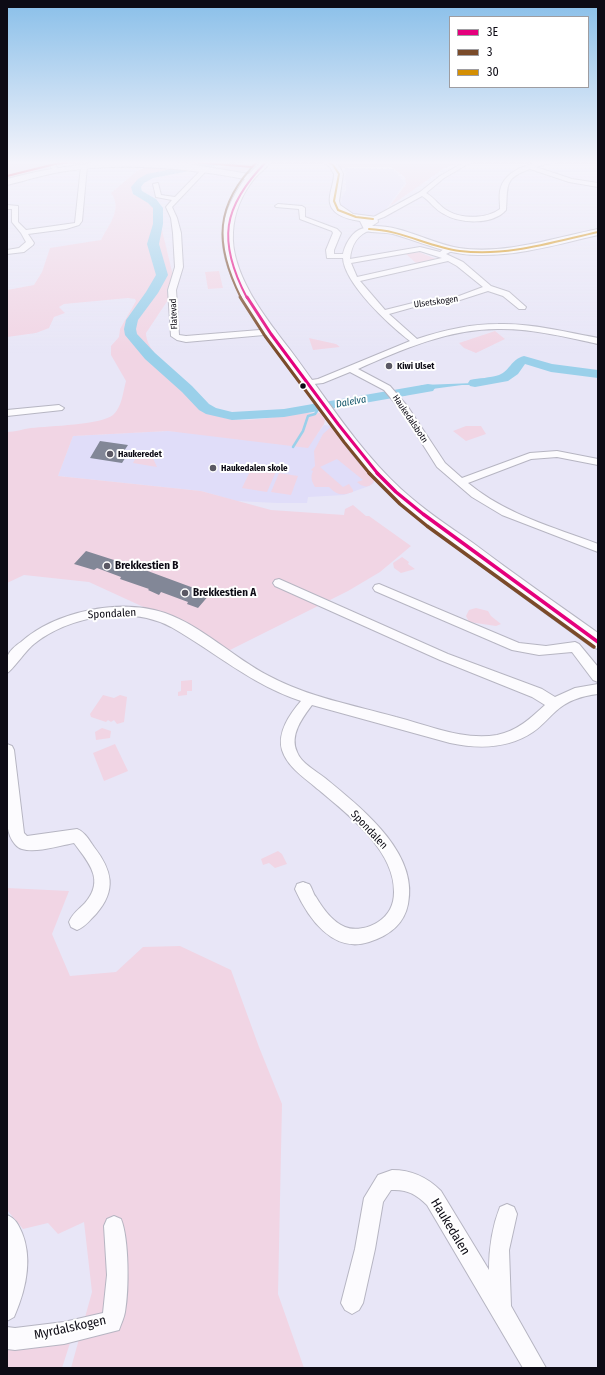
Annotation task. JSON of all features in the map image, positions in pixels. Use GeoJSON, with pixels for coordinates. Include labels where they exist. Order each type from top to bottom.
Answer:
{"type":"FeatureCollection","features":[{"type":"Feature","properties":{"kind":"main road"},"geometry":{"type":"LineString","coordinates":[[229,225],[228,245],[233,268],[240,283],[272,332],[348,440],[374,469],[436,525],[598,642]]}},
{"type":"Feature","properties":{"kind":"main road"},"geometry":{"type":"LineString","coordinates":[[375,225],[447,254],[504,252],[598,232]]}},
{"type":"Feature","properties":{"kind":"street"},"geometry":{"type":"LineString","coordinates":[[7,252],[21,250],[30,243],[24,232],[18,225]]}},
{"type":"Feature","properties":{"kind":"street"},"geometry":{"type":"LineString","coordinates":[[24,232],[73,225]]}},
{"type":"Feature","properties":{"kind":"street","name":"Flatevad"},"geometry":{"type":"LineString","coordinates":[[175,225],[178,267],[172,290],[176,336],[186,339],[272,332]]}},
{"type":"Feature","properties":{"kind":"street"},"geometry":{"type":"LineString","coordinates":[[322,225],[335,230],[337,233],[330,250],[330,256],[346,259],[420,249],[447,254],[488,288],[506,294],[522,307]]}},
{"type":"Feature","properties":{"kind":"street"},"geometry":{"type":"LineString","coordinates":[[369,225],[356,235],[348,249],[346,259],[354,280],[384,313],[416,342]]}},
{"type":"Feature","properties":{"kind":"street"},"geometry":{"type":"LineString","coordinates":[[354,280],[447,254]]}},
{"type":"Feature","properties":{"kind":"street","name":"Ulsetskogen"},"geometry":{"type":"LineString","coordinates":[[384,313],[413,305],[460,298],[488,288]]}},
{"type":"Feature","properties":{"kind":"street"},"geometry":{"type":"LineString","coordinates":[[306,380],[320,381],[416,342],[461,330],[499,326],[530,328],[598,341]]}},
{"type":"Feature","properties":{"kind":"street","name":"Haukedalsbotn"},"geometry":{"type":"LineString","coordinates":[[350,368],[382,384],[393,394],[441,465],[460,482],[486,501],[506,513],[598,548]]}},
{"type":"Feature","properties":{"kind":"street"},"geometry":{"type":"LineString","coordinates":[[7,413],[59,408]]}},
{"type":"Feature","properties":{"kind":"street"},"geometry":{"type":"LineString","coordinates":[[460,482],[530,456],[557,454],[598,462]]}},
{"type":"Feature","properties":{"kind":"street"},"geometry":{"type":"LineString","coordinates":[[279,583],[444,657],[537,694],[555,704]]}},
{"type":"Feature","properties":{"kind":"street"},"geometry":{"type":"LineString","coordinates":[[379,588],[516,647],[531,651],[543,652],[575,647],[598,677]]}},
{"type":"Feature","properties":{"kind":"street","name":"Spondalen"},"geometry":{"type":"LineString","coordinates":[[7,668],[14,655],[32,639],[53,626],[74,617],[106,612],[129,611],[150,613],[175,623],[266,680],[285,690],[451,737],[481,742],[504,740],[516,735],[537,722],[555,704],[579,692],[598,690]]}},
{"type":"Feature","properties":{"kind":"street","name":"Spondalen"},"geometry":{"type":"LineString","coordinates":[[303,889],[312,905],[327,923],[336,931],[346,936],[365,936],[386,927],[399,912],[403,898],[402,884],[398,868],[391,853],[382,841],[332,792],[295,760],[289,751],[289,735],[292,726],[296,716],[310,698]]}},
{"type":"Feature","properties":{"kind":"street"},"geometry":{"type":"LineString","coordinates":[[7,750],[17,835],[23,843],[34,843],[77,836],[95,860],[100,873],[102,885],[100,895],[77,922]]}},
{"type":"Feature","properties":{"kind":"street","name":"Haukedalen"},"geometry":{"type":"LineString","coordinates":[[352,1303],[365,1248],[374,1198],[385,1182],[392,1180],[405,1180],[417,1184],[425,1189],[434,1198],[535,1368]]}},
{"type":"Feature","properties":{"kind":"street","name":"Haukedalen"},"geometry":{"type":"LineString","coordinates":[[500,1308],[499,1250],[507,1214]]}},
{"type":"Feature","properties":{"kind":"street"},"geometry":{"type":"LineString","coordinates":[[7,1225],[15,1240],[17,1262],[13,1293],[7,1310]]}},
{"type":"Feature","properties":{"kind":"street","name":"Myrdalskogen"},"geometry":{"type":"LineString","coordinates":[[7,1338],[15,1339],[64,1333],[111,1322],[115,1314],[117,1300],[114,1226]]}},
{"type":"Feature","properties":{"kind":"shaded area"},"geometry":{"type":"Polygon","coordinates":[[[109,225],[155,225],[154,229],[162,230],[176,288],[146,333],[147,339],[152,349],[200,406],[213,414],[228,419],[243,420],[305,413],[320,413],[325,420],[324,424],[308,448],[168,431],[73,436],[58,476],[201,491],[271,510],[344,515],[345,509],[353,505],[366,516],[369,516],[411,546],[380,572],[348,591],[226,652],[187,627],[89,582],[24,575],[7,583],[7,432],[98,421],[113,415],[116,412],[120,404],[126,381],[111,355],[111,346],[119,337],[120,329],[136,301],[135,299],[128,298],[64,304],[59,307],[65,313],[54,317],[49,328],[36,333],[7,337],[7,290],[34,285],[42,272],[50,248],[101,240],[109,225]],[[165,276],[157,279],[150,293],[128,319],[133,326],[165,276]]]}},
{"type":"Feature","properties":{"kind":"shaded area"},"geometry":{"type":"Polygon","coordinates":[[[419,252],[436,260],[416,263],[406,254],[419,252]]]}},
{"type":"Feature","properties":{"kind":"shaded area"},"geometry":{"type":"Polygon","coordinates":[[[219,271],[223,288],[208,289],[205,272],[219,271]]]}},
{"type":"Feature","properties":{"kind":"shaded area"},"geometry":{"type":"Polygon","coordinates":[[[495,331],[505,339],[476,353],[464,348],[459,343],[495,331]]]}},
{"type":"Feature","properties":{"kind":"shaded area"},"geometry":{"type":"Polygon","coordinates":[[[309,338],[336,344],[340,347],[313,350],[309,338]]]}},
{"type":"Feature","properties":{"kind":"shaded area","name":"Haukedalen skole"},"geometry":{"type":"Polygon","coordinates":[[[324,425],[332,426],[356,459],[374,478],[374,483],[344,495],[308,497],[307,503],[277,503],[236,501],[201,491],[58,476],[73,436],[168,431],[312,441],[324,425]]]}},
{"type":"Feature","properties":{"kind":"shaded area"},"geometry":{"type":"Polygon","coordinates":[[[466,426],[481,426],[486,434],[466,441],[453,431],[466,426]]]}},
{"type":"Feature","properties":{"kind":"shaded area"},"geometry":{"type":"Polygon","coordinates":[[[331,427],[373,478],[374,481],[372,484],[364,486],[359,484],[357,482],[363,480],[337,459],[320,467],[343,487],[349,484],[353,492],[340,494],[334,492],[329,487],[315,487],[312,479],[313,471],[311,470],[315,466],[314,451],[323,434],[331,427]]]}},
{"type":"Feature","properties":{"kind":"shaded area"},"geometry":{"type":"Polygon","coordinates":[[[138,454],[152,456],[157,467],[133,463],[138,454]]]}},
{"type":"Feature","properties":{"kind":"shaded area"},"geometry":{"type":"Polygon","coordinates":[[[254,463],[278,467],[267,492],[242,488],[254,463]]]}},
{"type":"Feature","properties":{"kind":"shaded area"},"geometry":{"type":"Polygon","coordinates":[[[279,473],[298,476],[291,495],[271,492],[279,473]]]}},
{"type":"Feature","properties":{"kind":"shaded area"},"geometry":{"type":"Polygon","coordinates":[[[402,557],[415,569],[401,573],[394,568],[393,563],[402,557]]]}},
{"type":"Feature","properties":{"kind":"shaded area"},"geometry":{"type":"Polygon","coordinates":[[[476,608],[488,611],[491,616],[501,624],[496,626],[469,622],[466,616],[469,610],[476,608]]]}},
{"type":"Feature","properties":{"kind":"shaded area"},"geometry":{"type":"Polygon","coordinates":[[[192,680],[192,691],[187,691],[187,695],[178,696],[178,692],[181,691],[181,681],[192,680]]]}},
{"type":"Feature","properties":{"kind":"shaded area"},"geometry":{"type":"Polygon","coordinates":[[[103,695],[114,698],[120,695],[127,697],[124,722],[117,724],[114,720],[111,722],[108,720],[106,722],[91,717],[90,714],[103,695]]]}},
{"type":"Feature","properties":{"kind":"shaded area"},"geometry":{"type":"Polygon","coordinates":[[[102,728],[111,731],[110,738],[96,740],[95,732],[102,728]]]}},
{"type":"Feature","properties":{"kind":"shaded area"},"geometry":{"type":"Polygon","coordinates":[[[115,744],[128,771],[104,781],[93,753],[115,744]]]}},
{"type":"Feature","properties":{"kind":"shaded area"},"geometry":{"type":"Polygon","coordinates":[[[278,851],[282,854],[287,864],[275,868],[269,863],[263,865],[261,859],[278,851]]]}},
{"type":"Feature","properties":{"kind":"shaded area"},"geometry":{"type":"Polygon","coordinates":[[[7,888],[69,891],[52,934],[70,976],[116,972],[143,947],[180,946],[231,970],[259,1047],[282,1104],[278,1294],[304,1368],[71,1368],[92,1292],[84,1222],[58,1234],[48,1223],[23,1229],[7,1210],[7,888]]]}},
{"type":"Feature","properties":{"kind":"shaded area"},"geometry":{"type":"Polygon","coordinates":[[[70,1343],[62,1368],[7,1368],[7,1348],[22,1349],[70,1343]]]}},
{"type":"Feature","properties":{"kind":"water"},"geometry":{"type":"Polygon","coordinates":[[[155,247],[166,273],[157,278],[158,274],[152,250],[155,247]]]}},
{"type":"Feature","properties":{"kind":"water"},"geometry":{"type":"Polygon","coordinates":[[[165,275],[133,326],[134,332],[127,332],[128,319],[150,293],[157,279],[165,275]]]}},
{"type":"Feature","properties":{"kind":"water"},"geometry":{"type":"Polygon","coordinates":[[[502,377],[501,379],[471,385],[432,389],[403,396],[401,392],[423,385],[474,383],[502,377]]]}},
{"type":"Feature","properties":{"kind":"building","name":"Haukeredet"},"geometry":{"type":"Polygon","coordinates":[[[100,441],[128,445],[124,451],[129,452],[122,463],[90,458],[100,441]]]}},
{"type":"Feature","properties":{"kind":"building"},"geometry":{"type":"Polygon","coordinates":[[[86,551],[145,570],[210,594],[198,608],[187,604],[188,602],[161,592],[159,595],[148,590],[149,589],[120,579],[121,577],[97,568],[94,570],[74,564],[86,551]]]}},
{"type":"Feature","properties":{"kind":"waterway","name":"Dalelva"},"geometry":{"type":"LineString","coordinates":[[158,225],[153,244],[162,275],[152,293],[132,320],[130,329],[131,335],[150,356],[187,389],[204,407],[211,411],[232,416],[284,413],[428,388]]}},
{"type":"Feature","properties":{"kind":"waterway","name":"Dalelva"},"geometry":{"type":"LineString","coordinates":[[475,383],[503,378],[513,371],[519,362],[524,360],[551,368],[598,374]]}},
{"type":"Feature","properties":{"kind":"waterway"},"geometry":{"type":"LineString","coordinates":[[293,447],[303,431],[308,416],[315,414],[317,411],[316,408]]}},
{"type":"Feature","properties":{"kind":"transit line","name":"3"},"geometry":{"type":"LineString","coordinates":[[223,225],[222,245],[225,263],[242,300],[265,336],[344,442],[367,470],[392,496],[436,533],[594,647]]}},
{"type":"Feature","properties":{"kind":"transit line","name":"3E"},"geometry":{"type":"LineString","coordinates":[[228,225],[227,234],[228,247],[232,265],[248,300],[348,439],[383,480],[441,528],[598,642]]}},
{"type":"Feature","properties":{"kind":"transit line","name":"30"},"geometry":{"type":"LineString","coordinates":[[369,229],[392,231],[449,249],[478,252],[495,252],[530,248],[598,232]]}},
{"type":"Feature","properties":{"kind":"place","name":"Kiwi Ulset"},"geometry":{"type":"Point","coordinates":[389,366]}},
{"type":"Feature","properties":{"kind":"place","name":"Haukeredet"},"geometry":{"type":"Point","coordinates":[110,454]}},
{"type":"Feature","properties":{"kind":"place","name":"Haukedalen skole"},"geometry":{"type":"Point","coordinates":[213,468]}},
{"type":"Feature","properties":{"kind":"place","name":"Brekkestien B"},"geometry":{"type":"Point","coordinates":[107,566]}},
{"type":"Feature","properties":{"kind":"place","name":"Brekkestien A"},"geometry":{"type":"Point","coordinates":[185,593]}}]}
